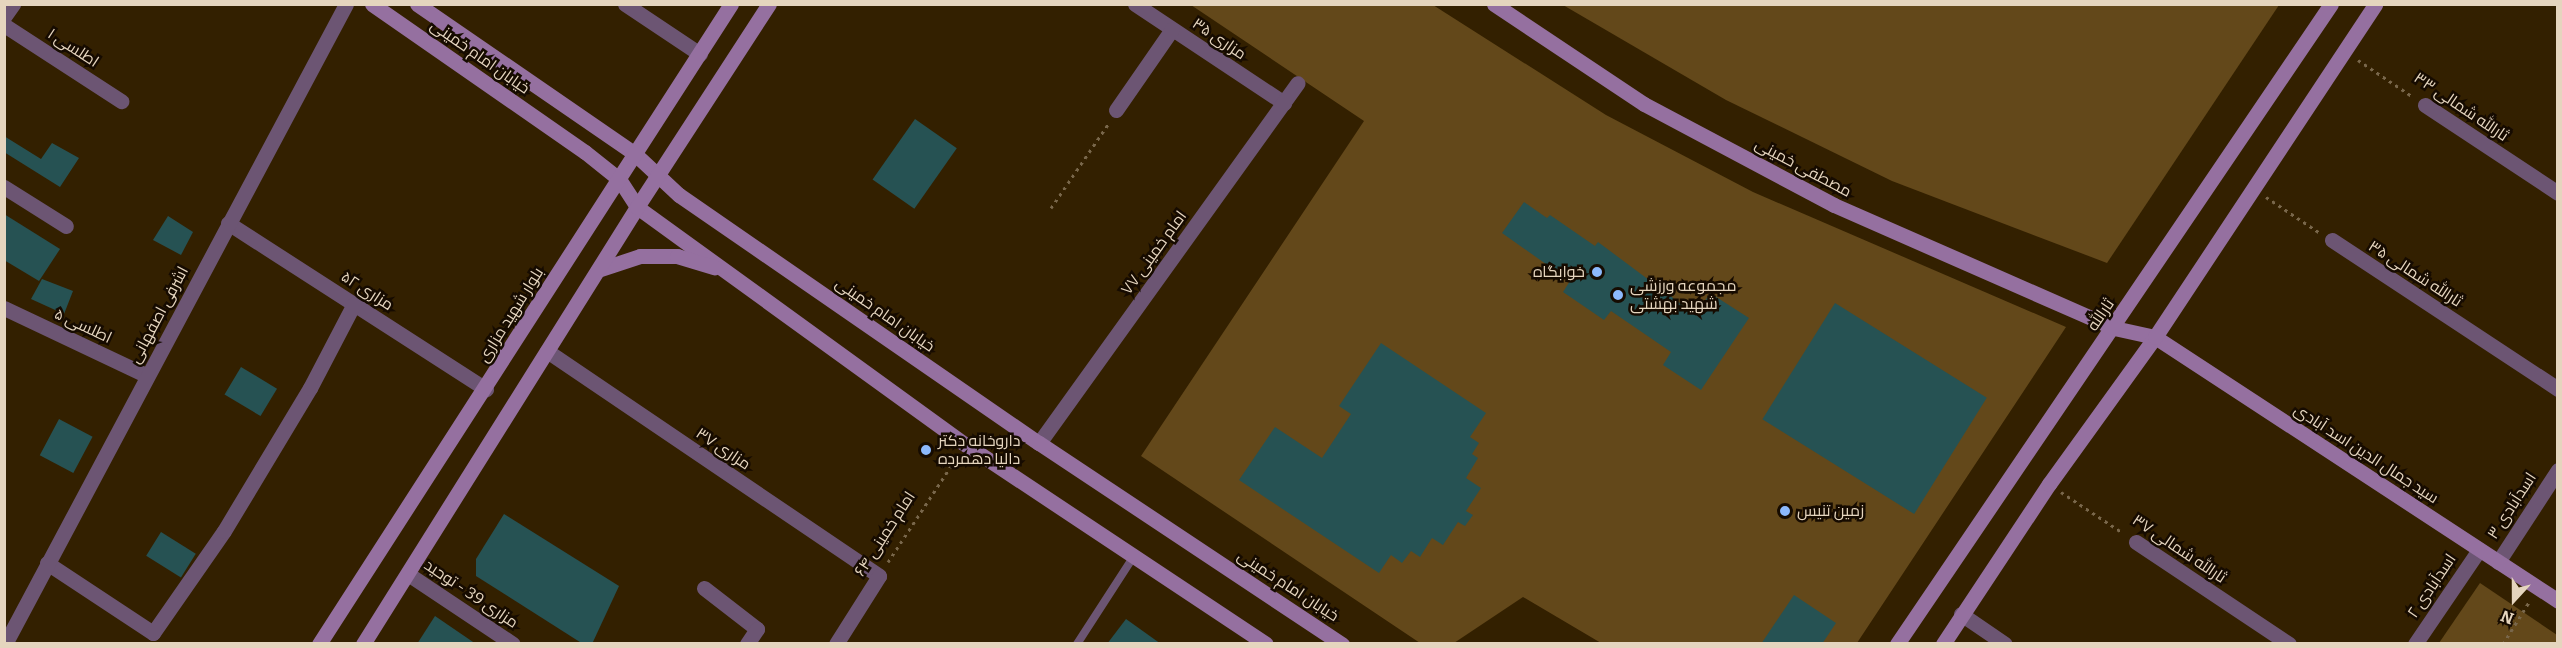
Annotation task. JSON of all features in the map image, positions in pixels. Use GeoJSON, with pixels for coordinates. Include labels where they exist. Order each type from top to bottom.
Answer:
{"type":"FeatureCollection","features":[{"type":"Feature","properties":{"kind":"main road","name":"خیابان امام خمینی"},"geometry":{"type":"LineString","coordinates":[[372,4],[618,179],[637,207],[965,444],[1266,644]]}},
{"type":"Feature","properties":{"kind":"main road","name":"خیابان امام خمینی"},"geometry":{"type":"LineString","coordinates":[[417,4],[635,154],[689,201],[1040,443],[1342,644]]}},
{"type":"Feature","properties":{"kind":"main road","name":"بلوار شهید مزاری"},"geometry":{"type":"LineString","coordinates":[[319,644],[486,389],[730,4]]}},
{"type":"Feature","properties":{"kind":"main road"},"geometry":{"type":"LineString","coordinates":[[363,644],[637,207],[769,4]]}},
{"type":"Feature","properties":{"kind":"main road","name":"مصطفی خمینی"},"geometry":{"type":"LineString","coordinates":[[1494,4],[1644,104],[1834,205],[2114,328],[2156,337]]}},
{"type":"Feature","properties":{"kind":"main road","name":"ثارالله"},"geometry":{"type":"LineString","coordinates":[[1897,644],[2114,328],[2331,4]]}},
{"type":"Feature","properties":{"kind":"main road"},"geometry":{"type":"LineString","coordinates":[[1943,644],[2049,484],[2156,337],[2375,4]]}},
{"type":"Feature","properties":{"kind":"main road"},"geometry":{"type":"LineString","coordinates":[[598,270],[640,256],[677,256],[725,270]]}},
{"type":"Feature","properties":{"kind":"main road","name":"سید جمال الدین اسد آبادی"},"geometry":{"type":"LineString","coordinates":[[2156,337],[2558,601]]}},
{"type":"Feature","properties":{"kind":"street"},"geometry":{"type":"LineString","coordinates":[[4,17],[13,4]]}},
{"type":"Feature","properties":{"kind":"street","name":"اشرفی اصفهانی"},"geometry":{"type":"LineString","coordinates":[[5,644],[146,375],[346,4]]}},
{"type":"Feature","properties":{"kind":"street"},"geometry":{"type":"LineString","coordinates":[[625,4],[700,54]]}},
{"type":"Feature","properties":{"kind":"street","name":"مزاری ۳۵"},"geometry":{"type":"LineString","coordinates":[[1135,4],[1284,103]]}},
{"type":"Feature","properties":{"kind":"street","name":"اطلسی ۱"},"geometry":{"type":"LineString","coordinates":[[4,25],[121,101]]}},
{"type":"Feature","properties":{"kind":"street"},"geometry":{"type":"LineString","coordinates":[[1116,110],[1172,29]]}},
{"type":"Feature","properties":{"kind":"street","name":"امام خمینی ۷۷"},"geometry":{"type":"LineString","coordinates":[[1040,443],[1298,83]]}},
{"type":"Feature","properties":{"kind":"street","name":"ثارالله شمالی ۳۳"},"geometry":{"type":"LineString","coordinates":[[2425,105],[2558,193]]}},
{"type":"Feature","properties":{"kind":"street"},"geometry":{"type":"LineString","coordinates":[[4,187],[66,226]]}},
{"type":"Feature","properties":{"kind":"street","name":"مزاری ۵۲"},"geometry":{"type":"LineString","coordinates":[[228,224],[486,389]]}},
{"type":"Feature","properties":{"kind":"street","name":"ثارالله شمالی ۳۵"},"geometry":{"type":"LineString","coordinates":[[2332,240],[2558,389]]}},
{"type":"Feature","properties":{"kind":"street"},"geometry":{"type":"LineString","coordinates":[[47,563],[153,633],[224,531],[310,388],[354,304]]}},
{"type":"Feature","properties":{"kind":"street","name":"اطلسی ۵"},"geometry":{"type":"LineString","coordinates":[[4,308],[146,375]]}},
{"type":"Feature","properties":{"kind":"street","name":"مزاری ۳۷"},"geometry":{"type":"LineString","coordinates":[[547,351],[879,576]]}},
{"type":"Feature","properties":{"kind":"street","name":"اسدآبادی ۳"},"geometry":{"type":"LineString","coordinates":[[2498,562],[2558,470]]}},
{"type":"Feature","properties":{"kind":"street","name":"ثارالله شمالی ۳۷"},"geometry":{"type":"LineString","coordinates":[[2136,542],[2289,644]]}},
{"type":"Feature","properties":{"kind":"street","name":"اسدآبادی ۲"},"geometry":{"type":"LineString","coordinates":[[2415,644],[2479,550]]}},
{"type":"Feature","properties":{"kind":"street","name":"مزاری 39 - توحید"},"geometry":{"type":"LineString","coordinates":[[408,574],[513,644]]}},
{"type":"Feature","properties":{"kind":"street","name":"امام خمینی ۶۴"},"geometry":{"type":"LineString","coordinates":[[836,644],[879,576]]}},
{"type":"Feature","properties":{"kind":"street"},"geometry":{"type":"LineString","coordinates":[[704,588],[757,629],[747,644]]}},
{"type":"Feature","properties":{"kind":"street"},"geometry":{"type":"LineString","coordinates":[[1961,614],[2005,644]]}},
{"type":"Feature","properties":{"kind":"lane"},"geometry":{"type":"LineString","coordinates":[[1077,644],[1134,556]]}},
{"type":"Feature","properties":{"kind":"path","name":"ثارالله شمالی ۳۳"},"geometry":{"type":"LineString","coordinates":[[2344,51],[2425,105]]}},
{"type":"Feature","properties":{"kind":"path"},"geometry":{"type":"LineString","coordinates":[[1052,208],[1116,110]]}},
{"type":"Feature","properties":{"kind":"path"},"geometry":{"type":"LineString","coordinates":[[2253,189],[2332,240]]}},
{"type":"Feature","properties":{"kind":"path","name":"امام خمینی ۶۴"},"geometry":{"type":"LineString","coordinates":[[879,576],[965,444]]}},
{"type":"Feature","properties":{"kind":"path","name":"ثارالله شمالی ۳۷"},"geometry":{"type":"LineString","coordinates":[[2049,484],[2136,542]]}},
{"type":"Feature","properties":{"kind":"path"},"geometry":{"type":"LineString","coordinates":[[2502,644],[2538,588]]}},
{"type":"Feature","properties":{"kind":"shaded area"},"geometry":{"type":"Polygon","coordinates":[[[2279,4],[2107,263],[1892,181],[1726,100],[1563,5],[2279,4]]]}},
{"type":"Feature","properties":{"kind":"shaded area","name":"مجموعه ورزشی شهید بهشتی"},"geometry":{"type":"Polygon","coordinates":[[[1191,5],[1433,5],[1606,115],[1753,192],[2066,327],[1857,643],[1601,643],[1523,597],[1454,643],[1420,643],[1141,456],[1364,121],[1191,5]]]}},
{"type":"Feature","properties":{"kind":"shaded area"},"geometry":{"type":"Polygon","coordinates":[[[2480,583],[2557,635],[2557,643],[2439,643],[2480,583]]]}},
{"type":"Feature","properties":{"kind":"building"},"geometry":{"type":"Polygon","coordinates":[[[915,119],[957,148],[914,209],[873,180],[915,119]]]}},
{"type":"Feature","properties":{"kind":"building"},"geometry":{"type":"Polygon","coordinates":[[[4,136],[41,159],[52,143],[79,158],[60,187],[4,152],[4,136]]]}},
{"type":"Feature","properties":{"kind":"building","name":"خوابگاه"},"geometry":{"type":"Polygon","coordinates":[[[1524,202],[1547,218],[1550,215],[1595,246],[1598,242],[1696,315],[1710,293],[1749,318],[1701,390],[1663,365],[1671,352],[1611,311],[1604,320],[1563,292],[1570,281],[1502,233],[1524,202]]]}},
{"type":"Feature","properties":{"kind":"building"},"geometry":{"type":"Polygon","coordinates":[[[4,214],[60,249],[39,281],[4,260],[4,214]]]}},
{"type":"Feature","properties":{"kind":"building"},"geometry":{"type":"Polygon","coordinates":[[[168,216],[193,232],[181,255],[153,240],[168,216]]]}},
{"type":"Feature","properties":{"kind":"building"},"geometry":{"type":"Polygon","coordinates":[[[42,279],[73,291],[64,314],[31,299],[42,279]]]}},
{"type":"Feature","properties":{"kind":"building"},"geometry":{"type":"Polygon","coordinates":[[[1835,303],[1987,398],[1914,514],[1762,419],[1835,303]]]}},
{"type":"Feature","properties":{"kind":"building"},"geometry":{"type":"Polygon","coordinates":[[[1381,343],[1486,413],[1470,437],[1479,443],[1472,454],[1478,458],[1466,478],[1481,488],[1466,511],[1473,515],[1465,526],[1458,522],[1443,545],[1432,538],[1420,557],[1411,551],[1402,563],[1391,555],[1379,573],[1239,480],[1275,427],[1322,458],[1351,414],[1339,406],[1381,343]]]}},
{"type":"Feature","properties":{"kind":"building"},"geometry":{"type":"Polygon","coordinates":[[[241,367],[277,389],[261,416],[225,394],[241,367]]]}},
{"type":"Feature","properties":{"kind":"building"},"geometry":{"type":"Polygon","coordinates":[[[59,419],[93,437],[73,473],[40,455],[59,419]]]}},
{"type":"Feature","properties":{"kind":"building"},"geometry":{"type":"Polygon","coordinates":[[[504,514],[619,586],[592,644],[583,644],[476,576],[476,559],[504,514]]]}},
{"type":"Feature","properties":{"kind":"building"},"geometry":{"type":"Polygon","coordinates":[[[161,532],[196,554],[181,577],[146,556],[161,532]]]}},
{"type":"Feature","properties":{"kind":"building"},"geometry":{"type":"Polygon","coordinates":[[[1794,595],[1836,623],[1822,644],[1761,644],[1794,595]]]}},
{"type":"Feature","properties":{"kind":"building"},"geometry":{"type":"Polygon","coordinates":[[[435,616],[476,644],[417,644],[435,616]]]}},
{"type":"Feature","properties":{"kind":"building"},"geometry":{"type":"Polygon","coordinates":[[[1126,619],[1161,644],[1107,644],[1126,619]]]}},
{"type":"Feature","properties":{"kind":"place","name":"خوابگاه"},"geometry":{"type":"Point","coordinates":[1597,272]}},
{"type":"Feature","properties":{"kind":"place","name":"مجموعه ورزشی شهید بهشتی"},"geometry":{"type":"Point","coordinates":[1618,295]}},
{"type":"Feature","properties":{"kind":"place","name":"داروخانه دکتر دالیا دهمرده"},"geometry":{"type":"Point","coordinates":[926,450]}},
{"type":"Feature","properties":{"kind":"place","name":"زمین تنیس"},"geometry":{"type":"Point","coordinates":[1785,511]}}]}
